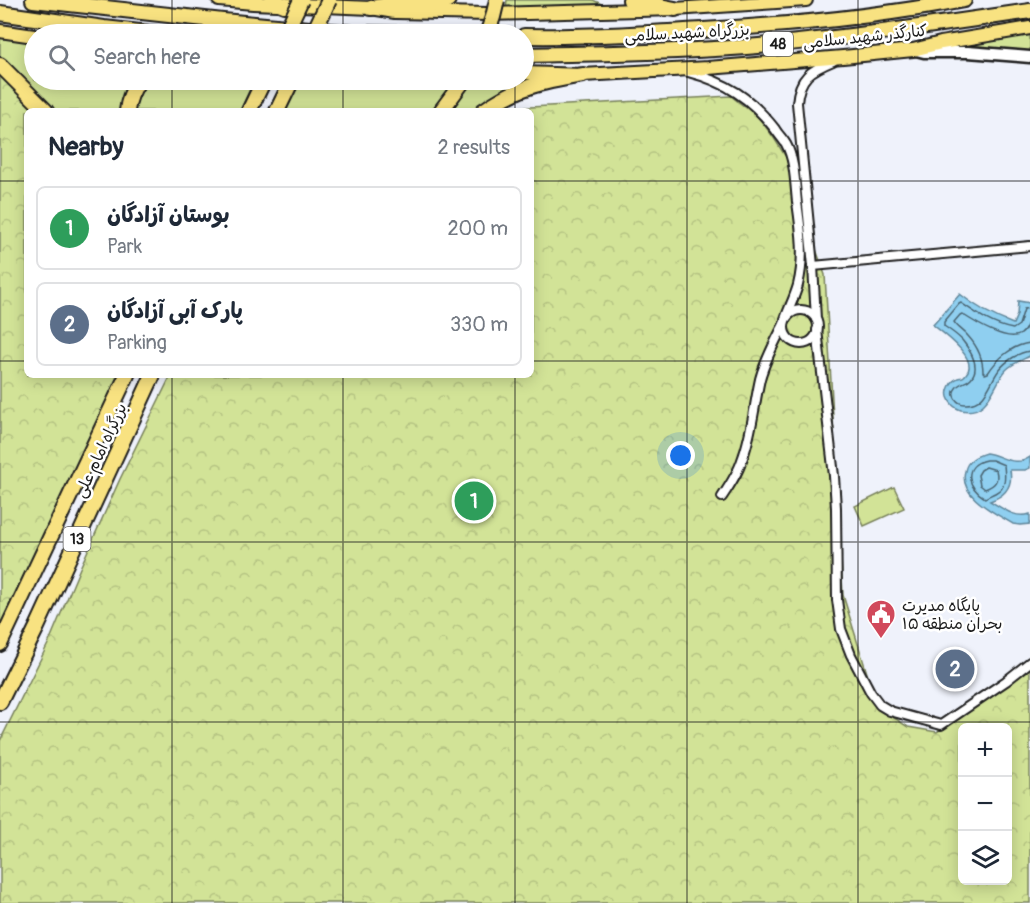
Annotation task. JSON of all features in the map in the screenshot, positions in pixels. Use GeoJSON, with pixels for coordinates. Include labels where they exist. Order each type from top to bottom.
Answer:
{"type":"FeatureCollection","features":[{"type":"Feature","properties":{"kind":"highway"},"geometry":{"type":"LineString","coordinates":[[33,0],[256,24]]}},
{"type":"Feature","properties":{"kind":"highway"},"geometry":{"type":"LineString","coordinates":[[290,24],[301,0]]}},
{"type":"Feature","properties":{"kind":"highway"},"geometry":{"type":"LineString","coordinates":[[318,24],[329,0]]}},
{"type":"Feature","properties":{"kind":"highway"},"geometry":{"type":"LineString","coordinates":[[372,8],[390,5],[432,5],[448,0]]}},
{"type":"Feature","properties":{"kind":"highway"},"geometry":{"type":"LineString","coordinates":[[491,24],[497,0]]}},
{"type":"Feature","properties":{"kind":"highway"},"geometry":{"type":"LineString","coordinates":[[630,0],[675,9]]}},
{"type":"Feature","properties":{"kind":"highway","name":"بزرگراه شهید سلامی"},"geometry":{"type":"LineString","coordinates":[[534,36],[660,33],[799,24],[929,7],[964,0]]}},
{"type":"Feature","properties":{"kind":"highway","name":"بزرگراه شهید سلامی"},"geometry":{"type":"LineString","coordinates":[[534,54],[673,51],[765,45],[893,31],[1030,11]]}},
{"type":"Feature","properties":{"kind":"highway"},"geometry":{"type":"LineString","coordinates":[[0,13],[76,24]]}},
{"type":"Feature","properties":{"kind":"highway"},"geometry":{"type":"LineString","coordinates":[[0,65],[24,89]]}},
{"type":"Feature","properties":{"kind":"highway"},"geometry":{"type":"LineString","coordinates":[[534,85],[583,75]]}},
{"type":"Feature","properties":{"kind":"highway"},"geometry":{"type":"LineString","coordinates":[[25,90],[43,108]]}},
{"type":"Feature","properties":{"kind":"highway"},"geometry":{"type":"LineString","coordinates":[[128,108],[133,90]]}},
{"type":"Feature","properties":{"kind":"highway"},"geometry":{"type":"LineString","coordinates":[[250,108],[259,90]]}},
{"type":"Feature","properties":{"kind":"highway"},"geometry":{"type":"LineString","coordinates":[[278,108],[287,90]]}},
{"type":"Feature","properties":{"kind":"highway"},"geometry":{"type":"LineString","coordinates":[[443,108],[458,90]]}},
{"type":"Feature","properties":{"kind":"highway"},"geometry":{"type":"LineString","coordinates":[[488,108],[520,90]]}},
{"type":"Feature","properties":{"kind":"highway","name":"بزرگراه امام علی"},"geometry":{"type":"LineString","coordinates":[[0,702],[153,378]]}},
{"type":"Feature","properties":{"kind":"highway","name":"بزرگراه امام علی"},"geometry":{"type":"LineString","coordinates":[[0,644],[124,379]]}},
{"type":"Feature","properties":{"kind":"main road"},"geometry":{"type":"LineString","coordinates":[[219,0],[372,8],[395,12],[488,14],[675,9],[806,0]]}},
{"type":"Feature","properties":{"kind":"main road","name":"کنارگذر شهید سلامی"},"geometry":{"type":"LineString","coordinates":[[534,73],[583,75],[843,57],[913,50],[940,43],[1030,28]]}},
{"type":"Feature","properties":{"kind":"main road"},"geometry":{"type":"LineString","coordinates":[[0,31],[24,35]]}},
{"type":"Feature","properties":{"kind":"main road"},"geometry":{"type":"LineString","coordinates":[[913,50],[1030,57]]}},
{"type":"Feature","properties":{"kind":"street"},"geometry":{"type":"LineString","coordinates":[[843,57],[807,75],[797,95],[817,330],[834,476],[838,609],[842,629],[851,655],[879,705],[891,711],[941,725],[1030,662]]}},
{"type":"Feature","properties":{"kind":"street"},"geometry":{"type":"LineString","coordinates":[[678,69],[705,76],[742,95],[764,115],[786,145],[792,161],[802,247],[797,288],[785,322],[760,378],[742,462],[722,496]]}},
{"type":"Feature","properties":{"kind":"street"},"geometry":{"type":"LineString","coordinates":[[813,266],[1030,246]]}},
{"type":"Feature","properties":{"kind":"street"},"geometry":{"type":"LineString","coordinates":[[816,319],[808,312],[798,310],[793,312],[785,322],[786,335],[798,344],[808,342],[817,330]]}},
{"type":"Feature","properties":{"kind":"green space"},"geometry":{"type":"Polygon","coordinates":[[[507,0],[593,0],[608,7],[506,8],[507,0]]]}},
{"type":"Feature","properties":{"kind":"green space"},"geometry":{"type":"Polygon","coordinates":[[[1030,31],[1030,53],[947,50],[949,45],[1030,31]]]}},
{"type":"Feature","properties":{"kind":"green space"},"geometry":{"type":"Polygon","coordinates":[[[0,34],[24,38],[24,85],[0,61],[0,34]]]}},
{"type":"Feature","properties":{"kind":"green space"},"geometry":{"type":"Polygon","coordinates":[[[0,74],[38,108],[24,108],[24,378],[118,378],[0,628],[0,74]]]}},
{"type":"Feature","properties":{"kind":"green space"},"geometry":{"type":"Polygon","coordinates":[[[534,76],[568,76],[534,89],[534,76]]]}},
{"type":"Feature","properties":{"kind":"green space"},"geometry":{"type":"Polygon","coordinates":[[[30,90],[133,90],[125,108],[48,108],[30,90]]]}},
{"type":"Feature","properties":{"kind":"green space"},"geometry":{"type":"Polygon","coordinates":[[[139,90],[249,90],[241,108],[131,108],[139,90]]]}},
{"type":"Feature","properties":{"kind":"green space"},"geometry":{"type":"Polygon","coordinates":[[[295,90],[452,90],[438,108],[286,108],[295,90]]]}},
{"type":"Feature","properties":{"kind":"green space"},"geometry":{"type":"Polygon","coordinates":[[[461,90],[532,90],[485,108],[448,108],[461,90]]]}},
{"type":"Feature","properties":{"kind":"green space"},"geometry":{"type":"Polygon","coordinates":[[[731,96],[759,118],[791,165],[791,178],[825,275],[843,595],[870,683],[885,712],[908,727],[937,732],[1030,665],[1030,903],[0,903],[0,741],[49,642],[80,568],[170,378],[534,378],[534,108],[512,108],[731,96]]]}},
{"type":"Feature","properties":{"kind":"green space"},"geometry":{"type":"Polygon","coordinates":[[[894,487],[904,508],[864,526],[855,506],[894,487]]]}},
{"type":"Feature","properties":{"kind":"water"},"geometry":{"type":"Polygon","coordinates":[[[960,294],[985,311],[1013,324],[1017,315],[1018,301],[1030,303],[1030,356],[1006,370],[984,404],[970,411],[954,407],[948,394],[951,383],[966,374],[969,368],[968,361],[952,340],[933,325],[960,294]]]}},
{"type":"Feature","properties":{"kind":"water"},"geometry":{"type":"Polygon","coordinates":[[[986,453],[1013,461],[1030,457],[1030,468],[1010,470],[1011,476],[1007,490],[990,501],[1014,514],[1030,514],[1030,524],[1013,524],[980,503],[967,488],[964,480],[968,464],[975,457],[986,453]]]}},
{"type":"Feature","properties":{"kind":"place","name":"بوستان آزادگان"},"geometry":{"type":"Point","coordinates":[474,501]}},
{"type":"Feature","properties":{"kind":"place","name":"پایگاه مدیرت بحران منطقه ۱۵"},"geometry":{"type":"Point","coordinates":[881,640]}},
{"type":"Feature","properties":{"kind":"place","name":"پارک آبی آزادگان"},"geometry":{"type":"Point","coordinates":[955,669]}}]}
